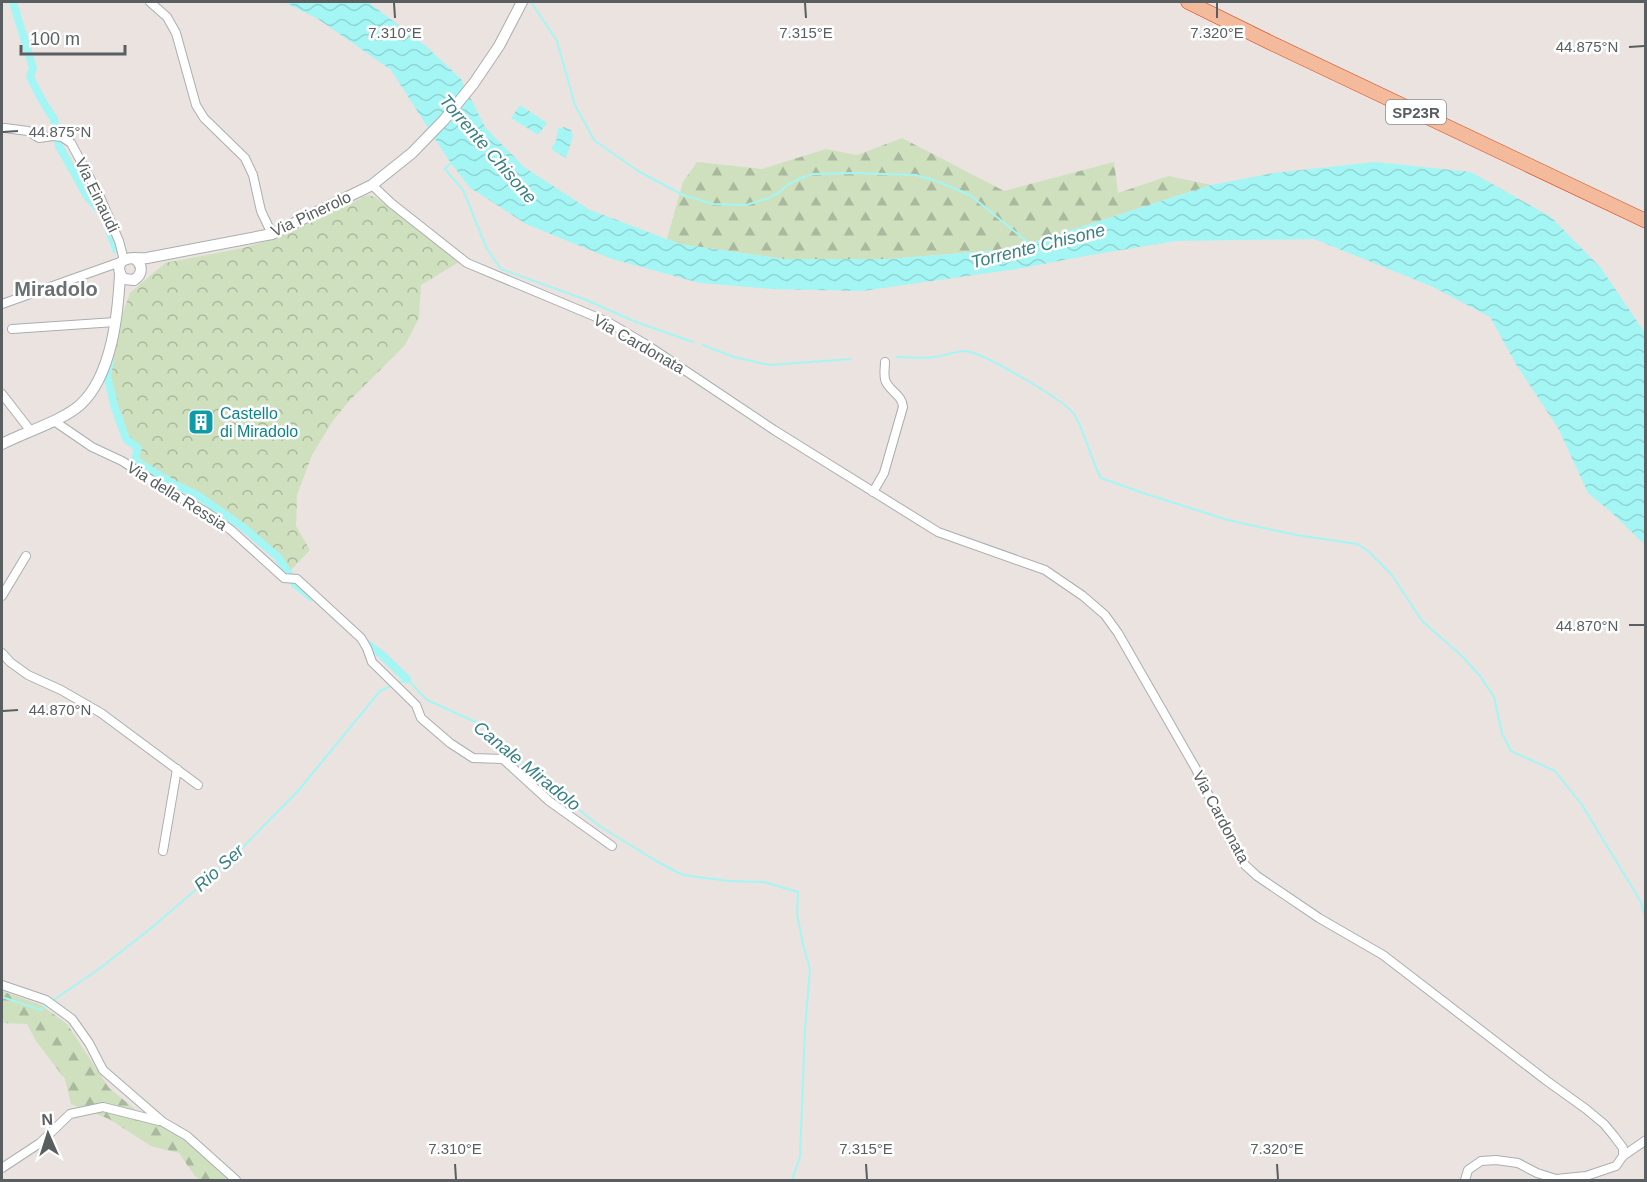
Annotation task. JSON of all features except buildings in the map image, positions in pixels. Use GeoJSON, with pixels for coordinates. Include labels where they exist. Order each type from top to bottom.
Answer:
{"type":"FeatureCollection","features":[{"type":"Feature","properties":{"kind":"highway","name":"SP23R"},"geometry":{"type":"LineString","coordinates":[[1188,2],[1646,221]]}},
{"type":"Feature","properties":{"kind":"highway","name":"SP23R"},"geometry":{"type":"LineString","coordinates":[[1203,2],[1646,213]]}},
{"type":"Feature","properties":{"kind":"street"},"geometry":{"type":"LineString","coordinates":[[150,2],[166,17],[176,33],[196,105],[204,118],[245,158],[253,175],[261,211],[272,234]]}},
{"type":"Feature","properties":{"kind":"street","name":"Via Pinerolo"},"geometry":{"type":"LineString","coordinates":[[127,260],[164,256],[272,234],[372,185],[411,153],[444,120],[474,83],[499,46],[521,5]]}},
{"type":"Feature","properties":{"kind":"street","name":"Via Einaudi"},"geometry":{"type":"LineString","coordinates":[[5,128],[28,131],[39,138],[56,136],[71,142],[100,197],[127,260]]}},
{"type":"Feature","properties":{"kind":"street","name":"Via Cardonata"},"geometry":{"type":"LineString","coordinates":[[372,185],[467,263],[608,322],[647,345],[774,430],[938,532],[1045,570],[1083,596],[1105,615],[1118,633],[1196,769],[1245,866],[1319,918],[1383,955],[1586,1109],[1614,1136],[1623,1148],[1623,1156]]}},
{"type":"Feature","properties":{"kind":"street","name":"Via Pinerolo"},"geometry":{"type":"LineString","coordinates":[[119,297],[147,266],[164,256]]}},
{"type":"Feature","properties":{"kind":"street"},"geometry":{"type":"LineString","coordinates":[[119,273],[119,266],[127,260]]}},
{"type":"Feature","properties":{"kind":"street"},"geometry":{"type":"LineString","coordinates":[[2,304],[110,264],[127,260],[138,261],[141,268],[135,278],[124,279],[119,273],[101,269]]}},
{"type":"Feature","properties":{"kind":"street","name":"Via Pinerolo"},"geometry":{"type":"LineString","coordinates":[[2,444],[54,421],[81,404],[89,395],[107,358],[119,297],[119,273]]}},
{"type":"Feature","properties":{"kind":"street"},"geometry":{"type":"LineString","coordinates":[[12,329],[115,322]]}},
{"type":"Feature","properties":{"kind":"street"},"geometry":{"type":"LineString","coordinates":[[873,492],[884,473],[903,406],[901,398],[886,382],[885,362]]}},
{"type":"Feature","properties":{"kind":"street"},"geometry":{"type":"LineString","coordinates":[[2,394],[30,430]]}},
{"type":"Feature","properties":{"kind":"street","name":"Via della Ressia"},"geometry":{"type":"LineString","coordinates":[[54,421],[92,447],[122,461],[206,512],[231,530],[284,578],[297,579],[361,638],[372,662],[416,705],[421,718],[450,743],[473,758],[503,759],[549,801],[612,846]]}},
{"type":"Feature","properties":{"kind":"street"},"geometry":{"type":"LineString","coordinates":[[2,596],[26,556]]}},
{"type":"Feature","properties":{"kind":"street"},"geometry":{"type":"LineString","coordinates":[[2,653],[28,675],[61,690],[101,713],[198,785]]}},
{"type":"Feature","properties":{"kind":"street"},"geometry":{"type":"LineString","coordinates":[[163,851],[177,769]]}},
{"type":"Feature","properties":{"kind":"street"},"geometry":{"type":"LineString","coordinates":[[2,985],[46,1000],[72,1020],[103,1070],[163,1122],[187,1136],[236,1180]]}},
{"type":"Feature","properties":{"kind":"street"},"geometry":{"type":"LineString","coordinates":[[2,1168],[40,1143],[70,1113],[103,1107],[163,1122]]}},
{"type":"Feature","properties":{"kind":"street"},"geometry":{"type":"LineString","coordinates":[[1465,1180],[1468,1170],[1481,1161],[1496,1160],[1518,1164],[1556,1179],[1601,1172],[1616,1166],[1623,1156],[1646,1140]]}},
{"type":"Feature","properties":{"kind":"green space"},"geometry":{"type":"Polygon","coordinates":[[[902,138],[1004,191],[1114,162],[1118,193],[1169,176],[1211,185],[1012,249],[887,259],[784,259],[680,244],[667,239],[683,182],[697,162],[762,169],[826,149],[857,155],[902,138]]]}},
{"type":"Feature","properties":{"kind":"green space","name":"Castello di Miradolo"},"geometry":{"type":"Polygon","coordinates":[[[368,195],[375,197],[459,262],[421,285],[419,318],[405,345],[348,402],[332,422],[312,455],[297,495],[296,526],[310,550],[290,571],[238,525],[138,461],[125,430],[109,375],[123,313],[130,293],[165,263],[243,248],[276,238],[368,195]]]}},
{"type":"Feature","properties":{"kind":"green space"},"geometry":{"type":"Polygon","coordinates":[[[2,991],[41,1005],[67,1024],[109,1088],[136,1110],[184,1137],[233,1180],[200,1180],[179,1153],[151,1146],[109,1119],[71,1104],[65,1079],[36,1041],[27,1024],[2,1023],[2,991]]]}},
{"type":"Feature","properties":{"kind":"water","name":"Torrente Chisone"},"geometry":{"type":"Polygon","coordinates":[[[284,2],[368,2],[426,46],[461,79],[485,127],[524,167],[590,210],[680,244],[784,259],[887,259],[1012,249],[1211,185],[1273,173],[1375,162],[1471,172],[1551,217],[1601,268],[1645,333],[1645,545],[1588,493],[1558,428],[1517,366],[1490,317],[1433,287],[1314,239],[1176,241],[1017,269],[862,291],[772,289],[700,283],[612,259],[526,224],[469,187],[446,156],[391,70],[318,19],[284,2]]]}},
{"type":"Feature","properties":{"kind":"water"},"geometry":{"type":"Polygon","coordinates":[[[520,105],[547,123],[538,135],[511,118],[520,105]]]}},
{"type":"Feature","properties":{"kind":"water"},"geometry":{"type":"Polygon","coordinates":[[[564,127],[571,130],[573,136],[566,158],[551,149],[556,141],[558,129],[564,127]]]}},
{"type":"Feature","properties":{"kind":"waterway","name":"Canale Miradolo"},"geometry":{"type":"LineString","coordinates":[[13,2],[33,68],[30,77],[54,119],[59,146],[87,196],[103,214],[116,249]]}},
{"type":"Feature","properties":{"kind":"waterway","name":"Torrente Chisone"},"geometry":{"type":"LineString","coordinates":[[531,2],[557,41],[575,105],[594,140],[638,171],[683,195],[713,204],[746,205],[769,198],[787,185],[813,174],[916,175],[970,195],[1030,244]]}},
{"type":"Feature","properties":{"kind":"waterway"},"geometry":{"type":"LineString","coordinates":[[451,163],[445,169],[463,190],[487,249],[501,269],[693,342]]}},
{"type":"Feature","properties":{"kind":"waterway"},"geometry":{"type":"LineString","coordinates":[[703,345],[734,357],[770,365],[851,359]]}},
{"type":"Feature","properties":{"kind":"waterway"},"geometry":{"type":"LineString","coordinates":[[897,357],[929,358],[966,351],[1023,378],[1074,414],[1101,478],[1228,520],[1296,535],[1357,544],[1367,550],[1392,575],[1422,621],[1462,656],[1480,676],[1494,697],[1502,733],[1511,751],[1555,771],[1582,805],[1641,902],[1646,922]]}},
{"type":"Feature","properties":{"kind":"waterway","name":"Canale Miradolo"},"geometry":{"type":"LineString","coordinates":[[110,361],[107,376],[115,408],[126,439],[138,448],[135,459],[172,483],[197,495],[243,527],[278,557],[295,584],[311,597]]}},
{"type":"Feature","properties":{"kind":"waterway","name":"Canale Miradolo"},"geometry":{"type":"LineString","coordinates":[[363,641],[381,654],[407,679]]}},
{"type":"Feature","properties":{"kind":"waterway","name":"Canale Miradolo"},"geometry":{"type":"LineString","coordinates":[[399,683],[407,679],[427,700],[478,723],[540,779],[601,827],[658,862],[683,875],[729,881],[764,882],[798,892],[797,914],[810,969],[805,1029],[800,1157],[792,1180]]}},
{"type":"Feature","properties":{"kind":"waterway","name":"Rio Ser"},"geometry":{"type":"LineString","coordinates":[[52,1001],[99,969],[150,929],[227,863],[298,791],[380,691],[393,685]]}},
{"type":"Feature","properties":{"kind":"waterway","name":"Rio Ser"},"geometry":{"type":"LineString","coordinates":[[2,997],[41,1010],[47,1005]]}},
{"type":"Feature","properties":{"kind":"place","name":"Castello di Miradolo"},"geometry":{"type":"Point","coordinates":[201,422]}},
{"type":"Feature","properties":{"kind":"district","name":"Miradolo"},"geometry":{"type":"Point","coordinates":[56,289]}}]}
